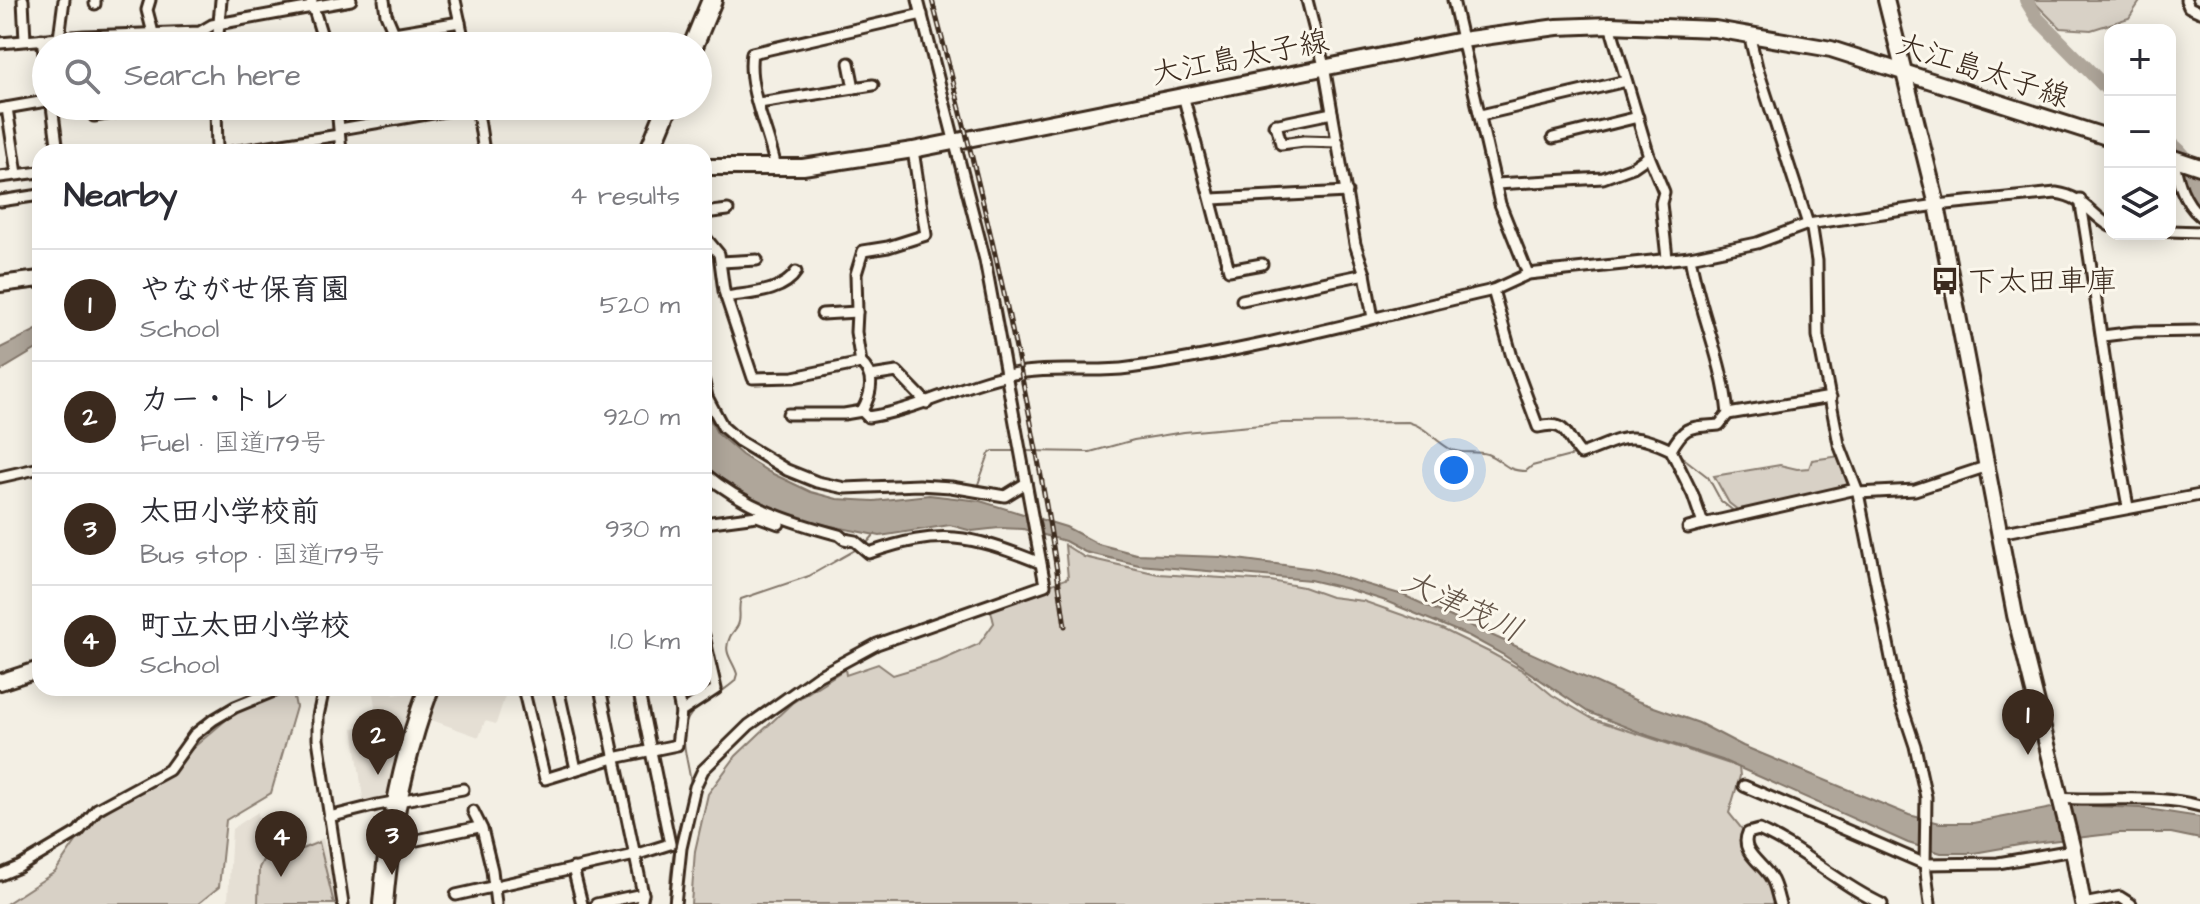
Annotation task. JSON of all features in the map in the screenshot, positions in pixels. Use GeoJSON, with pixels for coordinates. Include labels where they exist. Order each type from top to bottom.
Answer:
{"type":"FeatureCollection","features":[{"type":"Feature","properties":{"kind":"highway"},"geometry":{"type":"LineString","coordinates":[[699,32],[712,0]]}},
{"type":"Feature","properties":{"kind":"highway"},"geometry":{"type":"LineString","coordinates":[[652,144],[662,120]]}},
{"type":"Feature","properties":{"kind":"highway"},"geometry":{"type":"LineString","coordinates":[[383,904],[396,801],[426,696]]}},
{"type":"Feature","properties":{"kind":"main road"},"geometry":{"type":"LineString","coordinates":[[1886,0],[1937,205],[2015,615],[2073,850],[2083,904]]}},
{"type":"Feature","properties":{"kind":"main road","name":"大江島太子線"},"geometry":{"type":"LineString","coordinates":[[712,167],[803,167],[913,150],[1462,40],[1557,27],[1610,25],[1701,28],[1831,49],[2104,136]]}},
{"type":"Feature","properties":{"kind":"main road"},"geometry":{"type":"LineString","coordinates":[[2176,160],[2199,167]]}},
{"type":"Feature","properties":{"kind":"main road"},"geometry":{"type":"LineString","coordinates":[[0,284],[32,280]]}},
{"type":"Feature","properties":{"kind":"main road"},"geometry":{"type":"LineString","coordinates":[[0,682],[32,672]]}},
{"type":"Feature","properties":{"kind":"street"},"geometry":{"type":"LineString","coordinates":[[23,0],[25,40]]}},
{"type":"Feature","properties":{"kind":"street"},"geometry":{"type":"LineString","coordinates":[[60,32],[64,0]]}},
{"type":"Feature","properties":{"kind":"street"},"geometry":{"type":"LineString","coordinates":[[150,0],[147,10],[153,32]]}},
{"type":"Feature","properties":{"kind":"street"},"geometry":{"type":"LineString","coordinates":[[218,32],[221,0]]}},
{"type":"Feature","properties":{"kind":"street"},"geometry":{"type":"LineString","coordinates":[[200,32],[312,4],[351,0]]}},
{"type":"Feature","properties":{"kind":"street"},"geometry":{"type":"LineString","coordinates":[[384,0],[394,32]]}},
{"type":"Feature","properties":{"kind":"street"},"geometry":{"type":"LineString","coordinates":[[455,0],[462,32]]}},
{"type":"Feature","properties":{"kind":"street"},"geometry":{"type":"LineString","coordinates":[[675,904],[686,816],[703,770],[749,725],[805,685],[877,644],[1045,585],[1038,562],[985,260],[918,0]]}},
{"type":"Feature","properties":{"kind":"street"},"geometry":{"type":"LineString","coordinates":[[1307,0],[1324,66],[1355,244],[1365,274],[1373,318]]}},
{"type":"Feature","properties":{"kind":"street"},"geometry":{"type":"LineString","coordinates":[[1453,0],[1500,204],[1528,274]]}},
{"type":"Feature","properties":{"kind":"street"},"geometry":{"type":"LineString","coordinates":[[2186,0],[2189,7],[2200,12]]}},
{"type":"Feature","properties":{"kind":"street"},"geometry":{"type":"LineString","coordinates":[[312,4],[321,32]]}},
{"type":"Feature","properties":{"kind":"street"},"geometry":{"type":"LineString","coordinates":[[776,168],[751,78],[752,53],[922,14]]}},
{"type":"Feature","properties":{"kind":"street"},"geometry":{"type":"LineString","coordinates":[[400,32],[460,22]]}},
{"type":"Feature","properties":{"kind":"street"},"geometry":{"type":"LineString","coordinates":[[1610,25],[1649,156],[1664,192],[1661,203],[1667,258]]}},
{"type":"Feature","properties":{"kind":"street"},"geometry":{"type":"LineString","coordinates":[[1749,34],[1757,67],[1812,229],[1817,261],[1818,336],[1839,444],[1857,491],[1899,698],[1915,746],[1926,797],[1925,864],[1930,904]]}},
{"type":"Feature","properties":{"kind":"street"},"geometry":{"type":"LineString","coordinates":[[0,43],[32,40]]}},
{"type":"Feature","properties":{"kind":"street"},"geometry":{"type":"LineString","coordinates":[[849,63],[854,88]]}},
{"type":"Feature","properties":{"kind":"street"},"geometry":{"type":"LineString","coordinates":[[1481,115],[1626,81]]}},
{"type":"Feature","properties":{"kind":"street"},"geometry":{"type":"LineString","coordinates":[[759,103],[873,85]]}},
{"type":"Feature","properties":{"kind":"street"},"geometry":{"type":"LineString","coordinates":[[1183,95],[1229,270],[1262,264]]}},
{"type":"Feature","properties":{"kind":"street"},"geometry":{"type":"LineString","coordinates":[[17,174],[3,108],[32,103]]}},
{"type":"Feature","properties":{"kind":"street"},"geometry":{"type":"LineString","coordinates":[[1332,113],[1273,125],[1281,144],[1338,142]]}},
{"type":"Feature","properties":{"kind":"street"},"geometry":{"type":"LineString","coordinates":[[1553,138],[1638,117]]}},
{"type":"Feature","properties":{"kind":"street"},"geometry":{"type":"LineString","coordinates":[[54,120],[57,144]]}},
{"type":"Feature","properties":{"kind":"street"},"geometry":{"type":"LineString","coordinates":[[216,120],[217,144]]}},
{"type":"Feature","properties":{"kind":"street"},"geometry":{"type":"LineString","coordinates":[[338,120],[340,144]]}},
{"type":"Feature","properties":{"kind":"street"},"geometry":{"type":"LineString","coordinates":[[275,144],[402,120]]}},
{"type":"Feature","properties":{"kind":"street"},"geometry":{"type":"LineString","coordinates":[[478,120],[482,144]]}},
{"type":"Feature","properties":{"kind":"street"},"geometry":{"type":"LineString","coordinates":[[862,411],[869,399],[871,376],[861,363],[856,332],[856,274],[863,251],[926,235],[913,150]]}},
{"type":"Feature","properties":{"kind":"street"},"geometry":{"type":"LineString","coordinates":[[1496,184],[1603,178],[1633,167],[1649,156]]}},
{"type":"Feature","properties":{"kind":"street"},"geometry":{"type":"LineString","coordinates":[[2174,168],[2182,192],[2200,216]]}},
{"type":"Feature","properties":{"kind":"street"},"geometry":{"type":"LineString","coordinates":[[0,177],[32,173]]}},
{"type":"Feature","properties":{"kind":"street"},"geometry":{"type":"LineString","coordinates":[[1212,199],[1347,192]]}},
{"type":"Feature","properties":{"kind":"street"},"geometry":{"type":"LineString","coordinates":[[788,414],[862,411],[868,417],[927,403],[974,383],[1027,371],[1094,372],[1172,362],[1493,290],[1528,274],[1690,257],[1757,243],[1808,224],[1937,205],[2056,193],[2080,199],[2104,221]]}},
{"type":"Feature","properties":{"kind":"street"},"geometry":{"type":"LineString","coordinates":[[0,201],[32,196]]}},
{"type":"Feature","properties":{"kind":"street"},"geometry":{"type":"LineString","coordinates":[[2080,199],[2103,336],[2113,429],[2128,507]]}},
{"type":"Feature","properties":{"kind":"street"},"geometry":{"type":"LineString","coordinates":[[712,212],[728,210]]}},
{"type":"Feature","properties":{"kind":"street"},"geometry":{"type":"LineString","coordinates":[[2176,231],[2200,232]]}},
{"type":"Feature","properties":{"kind":"street"},"geometry":{"type":"LineString","coordinates":[[712,244],[721,262],[726,297],[753,378],[794,377],[861,363]]}},
{"type":"Feature","properties":{"kind":"street"},"geometry":{"type":"LineString","coordinates":[[1690,257],[1725,380],[1728,414]]}},
{"type":"Feature","properties":{"kind":"street"},"geometry":{"type":"LineString","coordinates":[[721,262],[757,260]]}},
{"type":"Feature","properties":{"kind":"street"},"geometry":{"type":"LineString","coordinates":[[726,297],[777,289],[791,280],[796,272]]}},
{"type":"Feature","properties":{"kind":"street"},"geometry":{"type":"LineString","coordinates":[[1242,300],[1365,274]]}},
{"type":"Feature","properties":{"kind":"street"},"geometry":{"type":"LineString","coordinates":[[1493,290],[1512,357],[1538,427],[1553,423],[1559,425],[1578,452],[1632,436],[1673,447]]}},
{"type":"Feature","properties":{"kind":"street"},"geometry":{"type":"LineString","coordinates":[[822,314],[857,312]]}},
{"type":"Feature","properties":{"kind":"street"},"geometry":{"type":"LineString","coordinates":[[2103,336],[2200,331]]}},
{"type":"Feature","properties":{"kind":"street"},"geometry":{"type":"LineString","coordinates":[[871,376],[897,372],[927,403]]}},
{"type":"Feature","properties":{"kind":"street"},"geometry":{"type":"LineString","coordinates":[[1673,447],[1687,428],[1719,425],[1728,414],[1831,397]]}},
{"type":"Feature","properties":{"kind":"street"},"geometry":{"type":"LineString","coordinates":[[712,406],[723,427],[739,441],[787,470],[817,482],[845,488],[940,486],[1005,496],[1026,483]]}},
{"type":"Feature","properties":{"kind":"street"},"geometry":{"type":"LineString","coordinates":[[1673,447],[1703,524]]}},
{"type":"Feature","properties":{"kind":"street"},"geometry":{"type":"LineString","coordinates":[[1688,528],[1857,491],[1915,490],[1988,466]]}},
{"type":"Feature","properties":{"kind":"street"},"geometry":{"type":"LineString","coordinates":[[0,477],[32,470]]}},
{"type":"Feature","properties":{"kind":"street"},"geometry":{"type":"LineString","coordinates":[[712,478],[764,511],[839,535],[869,553],[916,538],[939,535],[979,541],[1038,562]]}},
{"type":"Feature","properties":{"kind":"street"},"geometry":{"type":"LineString","coordinates":[[1999,533],[2200,495]]}},
{"type":"Feature","properties":{"kind":"street"},"geometry":{"type":"LineString","coordinates":[[712,522],[757,516],[825,538],[849,540]]}},
{"type":"Feature","properties":{"kind":"street"},"geometry":{"type":"LineString","coordinates":[[712,671],[716,689],[712,692]]}},
{"type":"Feature","properties":{"kind":"street"},"geometry":{"type":"LineString","coordinates":[[0,875],[78,832],[97,809],[169,770],[194,735],[235,707],[262,696]]}},
{"type":"Feature","properties":{"kind":"street"},"geometry":{"type":"LineString","coordinates":[[322,696],[318,739],[343,904]]}},
{"type":"Feature","properties":{"kind":"street"},"geometry":{"type":"LineString","coordinates":[[525,696],[545,779],[614,758],[677,745],[681,712],[678,696]]}},
{"type":"Feature","properties":{"kind":"street"},"geometry":{"type":"LineString","coordinates":[[560,696],[576,769]]}},
{"type":"Feature","properties":{"kind":"street"},"geometry":{"type":"LineString","coordinates":[[596,904],[642,899],[602,696]]}},
{"type":"Feature","properties":{"kind":"street"},"geometry":{"type":"LineString","coordinates":[[640,696],[670,844]]}},
{"type":"Feature","properties":{"kind":"street"},"geometry":{"type":"LineString","coordinates":[[681,712],[705,696]]}},
{"type":"Feature","properties":{"kind":"street"},"geometry":{"type":"LineString","coordinates":[[1744,786],[1925,864],[1998,863],[2073,850]]}},
{"type":"Feature","properties":{"kind":"street"},"geometry":{"type":"LineString","coordinates":[[329,817],[463,789]]}},
{"type":"Feature","properties":{"kind":"street"},"geometry":{"type":"LineString","coordinates":[[2058,798],[2132,798],[2200,806]]}},
{"type":"Feature","properties":{"kind":"street"},"geometry":{"type":"LineString","coordinates":[[473,811],[482,829],[496,904]]}},
{"type":"Feature","properties":{"kind":"street"},"geometry":{"type":"LineString","coordinates":[[389,843],[403,843],[479,827]]}},
{"type":"Feature","properties":{"kind":"street"},"geometry":{"type":"LineString","coordinates":[[1780,904],[1771,878],[1746,848],[1748,833],[1759,830],[1778,838],[1853,890],[1882,904]]}},
{"type":"Feature","properties":{"kind":"street"},"geometry":{"type":"LineString","coordinates":[[456,895],[635,855],[670,844],[681,848]]}},
{"type":"Feature","properties":{"kind":"street"},"geometry":{"type":"LineString","coordinates":[[573,868],[582,904]]}},
{"type":"Feature","properties":{"kind":"street"},"geometry":{"type":"LineString","coordinates":[[2083,904],[2120,897],[2131,904]]}},
{"type":"Feature","properties":{"kind":"shaded area"},"geometry":{"type":"Polygon","coordinates":[[[2032,0],[2141,0],[2129,18],[2091,30],[2060,28],[2032,0]]]}},
{"type":"Feature","properties":{"kind":"shaded area"},"geometry":{"type":"Polygon","coordinates":[[[32,332],[32,352],[0,371],[0,348],[32,332]]]}},
{"type":"Feature","properties":{"kind":"shaded area"},"geometry":{"type":"Polygon","coordinates":[[[712,423],[717,433],[742,455],[769,472],[811,492],[837,499],[874,501],[929,495],[980,501],[1066,527],[1098,544],[1136,554],[1222,557],[1314,569],[1403,595],[1637,701],[1699,723],[1743,746],[1909,815],[1940,823],[1973,823],[2067,805],[2141,808],[2200,817],[2200,839],[2171,833],[2119,833],[1974,853],[1941,853],[1908,843],[1722,760],[1588,712],[1502,654],[1469,636],[1383,600],[1348,589],[1310,580],[1139,565],[1085,552],[1065,541],[1023,529],[972,531],[950,525],[880,536],[807,521],[763,504],[714,474],[712,423]]]}},
{"type":"Feature","properties":{"kind":"shaded area"},"geometry":{"type":"Polygon","coordinates":[[[1840,456],[1850,488],[1743,514],[1729,503],[1714,476],[1780,465],[1809,468],[1812,460],[1840,456]]]}},
{"type":"Feature","properties":{"kind":"shaded area"},"geometry":{"type":"Polygon","coordinates":[[[1065,545],[1084,557],[1158,574],[1271,581],[1303,587],[1331,597],[1363,601],[1442,629],[1491,653],[1522,670],[1552,695],[1593,719],[1739,767],[1740,776],[1729,813],[1742,829],[1741,847],[1767,877],[1776,904],[691,904],[695,851],[708,794],[736,756],[792,703],[845,669],[846,675],[878,664],[893,675],[940,661],[979,644],[994,623],[990,607],[1032,596],[1036,590],[1068,578],[1065,545]]]}},
{"type":"Feature","properties":{"kind":"shaded area"},"geometry":{"type":"Polygon","coordinates":[[[268,696],[294,696],[296,707],[271,793],[226,820],[219,887],[198,904],[6,904],[55,872],[88,824],[148,786],[233,714],[268,696]]]}},
{"type":"Feature","properties":{"kind":"shaded area"},"geometry":{"type":"Polygon","coordinates":[[[373,696],[420,696],[389,800],[364,805],[353,728],[378,723],[373,696]]]}},
{"type":"Feature","properties":{"kind":"shaded area"},"geometry":{"type":"Polygon","coordinates":[[[434,696],[505,696],[496,724],[485,721],[479,737],[426,718],[434,696]]]}},
{"type":"Feature","properties":{"kind":"shaded area"},"geometry":{"type":"Polygon","coordinates":[[[258,812],[264,854],[293,851],[323,838],[338,904],[216,904],[228,900],[232,829],[258,812]]]}},
{"type":"Feature","properties":{"kind":"shaded area"},"geometry":{"type":"Polygon","coordinates":[[[319,842],[334,904],[258,904],[259,868],[264,858],[287,855],[319,842]]]}},
{"type":"Feature","properties":{"kind":"waterway"},"geometry":{"type":"LineString","coordinates":[[2026,0],[2037,18],[2104,86]]}},
{"type":"Feature","properties":{"kind":"waterway"},"geometry":{"type":"LineString","coordinates":[[2176,148],[2188,163],[2200,200]]}},
{"type":"Feature","properties":{"kind":"waterway"},"geometry":{"type":"LineString","coordinates":[[1025,451],[1090,452],[1134,440],[1184,432],[1283,423],[1408,422],[1450,449],[1487,454],[1519,471],[1578,454]]}},
{"type":"Feature","properties":{"kind":"waterway"},"geometry":{"type":"LineString","coordinates":[[1601,442],[1626,432],[1644,435]]}},
{"type":"Feature","properties":{"kind":"waterway"},"geometry":{"type":"LineString","coordinates":[[977,487],[989,454],[993,451],[1018,451]]}},
{"type":"Feature","properties":{"kind":"waterway"},"geometry":{"type":"LineString","coordinates":[[1677,453],[1708,477],[1721,501],[1736,513]]}},
{"type":"Feature","properties":{"kind":"waterway"},"geometry":{"type":"LineString","coordinates":[[1744,519],[1792,508]]}},
{"type":"Feature","properties":{"kind":"waterway"},"geometry":{"type":"LineString","coordinates":[[866,544],[875,534]]}},
{"type":"Feature","properties":{"kind":"waterway"},"geometry":{"type":"LineString","coordinates":[[691,785],[684,743],[686,724],[698,707],[735,681],[737,674],[727,648],[739,622],[741,599],[809,576],[857,549]]}},
{"type":"Feature","properties":{"kind":"waterway"},"geometry":{"type":"LineString","coordinates":[[0,690],[32,680]]}},
{"type":"Feature","properties":{"kind":"waterway"},"geometry":{"type":"LineString","coordinates":[[669,904],[675,847],[689,792]]}},
{"type":"Feature","properties":{"kind":"railway"},"geometry":{"type":"LineString","coordinates":[[932,0],[1008,311],[1040,468],[1065,626]]}},
{"type":"Feature","properties":{"kind":"place","name":"下太田車庫"},"geometry":{"type":"Point","coordinates":[1945,281]}},
{"type":"Feature","properties":{"kind":"place","name":"やながせ保育園"},"geometry":{"type":"Point","coordinates":[2028,755]}},
{"type":"Feature","properties":{"kind":"place","name":"カー・トレ"},"geometry":{"type":"Point","coordinates":[378,775]}},
{"type":"Feature","properties":{"kind":"place","name":"太田小学校前"},"geometry":{"type":"Point","coordinates":[392,875]}},
{"type":"Feature","properties":{"kind":"place","name":"町立太田小学校"},"geometry":{"type":"Point","coordinates":[281,877]}},
{"type":"Feature","properties":{"kind":"water label","name":"大津茂川"},"geometry":{"type":"Point","coordinates":[1463,605]}}]}
